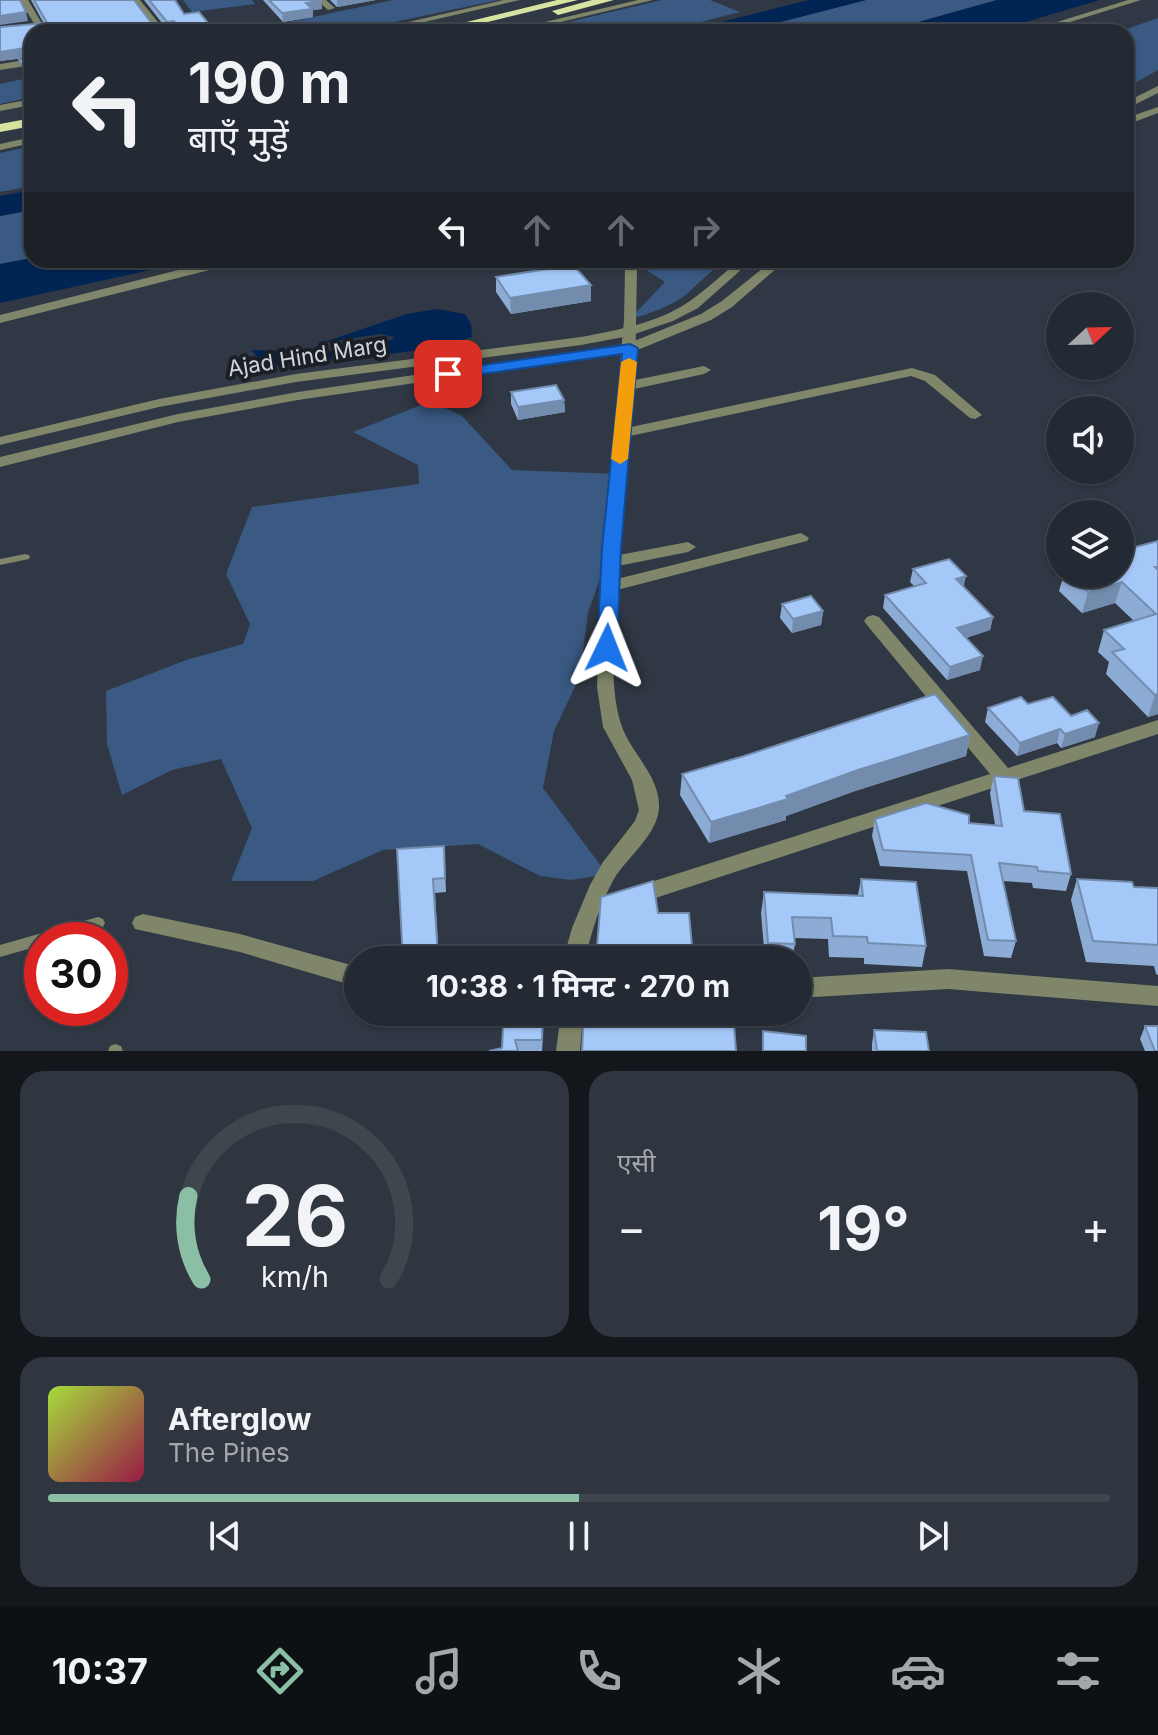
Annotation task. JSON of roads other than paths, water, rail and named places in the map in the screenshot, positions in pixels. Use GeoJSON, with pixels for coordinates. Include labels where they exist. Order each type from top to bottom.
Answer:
{"type":"FeatureCollection","features":[{"type":"Feature","properties":{"kind":"highway"},"geometry":{"type":"LineString","coordinates":[[466,24],[572,0]]}},
{"type":"Feature","properties":{"kind":"highway"},"geometry":{"type":"LineString","coordinates":[[502,24],[608,0]]}},
{"type":"Feature","properties":{"kind":"highway"},"geometry":{"type":"LineString","coordinates":[[0,128],[24,124]]}},
{"type":"Feature","properties":{"kind":"highway"},"geometry":{"type":"LineString","coordinates":[[0,137],[24,132]]}},
{"type":"Feature","properties":{"kind":"street"},"geometry":{"type":"LineString","coordinates":[[24,0],[38,24]]}},
{"type":"Feature","properties":{"kind":"street"},"geometry":{"type":"LineString","coordinates":[[136,0],[156,24]]}},
{"type":"Feature","properties":{"kind":"street"},"geometry":{"type":"LineString","coordinates":[[321,0],[331,8]]}},
{"type":"Feature","properties":{"kind":"street"},"geometry":{"type":"LineString","coordinates":[[406,24],[516,0]]}},
{"type":"Feature","properties":{"kind":"street"},"geometry":{"type":"LineString","coordinates":[[542,24],[649,0]]}},
{"type":"Feature","properties":{"kind":"street"},"geometry":{"type":"LineString","coordinates":[[1056,24],[1137,0]]}},
{"type":"Feature","properties":{"kind":"street"},"geometry":{"type":"LineString","coordinates":[[0,67],[24,63]]}},
{"type":"Feature","properties":{"kind":"street"},"geometry":{"type":"LineString","coordinates":[[1134,102],[1158,89]]}},
{"type":"Feature","properties":{"kind":"street"},"geometry":{"type":"LineString","coordinates":[[0,108],[24,104]]}},
{"type":"Feature","properties":{"kind":"street"},"geometry":{"type":"LineString","coordinates":[[1134,119],[1158,110]]}},
{"type":"Feature","properties":{"kind":"street"},"geometry":{"type":"LineString","coordinates":[[0,147],[24,142]]}},
{"type":"Feature","properties":{"kind":"street"},"geometry":{"type":"LineString","coordinates":[[0,319],[201,268]]}},
{"type":"Feature","properties":{"kind":"street"},"geometry":{"type":"LineString","coordinates":[[576,946],[607,874],[647,820],[649,807],[642,784],[614,732],[608,710],[606,680],[611,562],[630,340],[631,268]]}},
{"type":"Feature","properties":{"kind":"street","name":"Ajad Hind Marg"},"geometry":{"type":"LineString","coordinates":[[0,441],[159,403],[296,378],[565,343],[630,340],[693,305],[737,268]]}},
{"type":"Feature","properties":{"kind":"street"},"geometry":{"type":"LineString","coordinates":[[0,462],[165,421],[630,340],[706,317],[770,268]]}},
{"type":"Feature","properties":{"kind":"street"},"geometry":{"type":"LineString","coordinates":[[627,386],[704,370]]}},
{"type":"Feature","properties":{"kind":"street"},"geometry":{"type":"LineString","coordinates":[[622,433],[912,372],[930,378],[975,415]]}},
{"type":"Feature","properties":{"kind":"street"},"geometry":{"type":"LineString","coordinates":[[610,586],[801,538]]}},
{"type":"Feature","properties":{"kind":"street"},"geometry":{"type":"LineString","coordinates":[[611,562],[688,547]]}},
{"type":"Feature","properties":{"kind":"street"},"geometry":{"type":"LineString","coordinates":[[873,621],[1003,776]]}},
{"type":"Feature","properties":{"kind":"street"},"geometry":{"type":"LineString","coordinates":[[590,910],[1158,727]]}},
{"type":"Feature","properties":{"kind":"street"},"geometry":{"type":"LineString","coordinates":[[143,923],[240,943],[344,973]]}},
{"type":"Feature","properties":{"kind":"street"},"geometry":{"type":"LineString","coordinates":[[812,987],[948,979],[1158,996]]}},
{"type":"Feature","properties":{"kind":"street"},"geometry":{"type":"LineString","coordinates":[[568,1051],[575,1026]]}},
{"type":"Feature","properties":{"kind":"lane"},"geometry":{"type":"LineString","coordinates":[[0,562],[25,557]]}},
{"type":"Feature","properties":{"kind":"lane"},"geometry":{"type":"LineString","coordinates":[[0,951],[24,944]]}}]}
